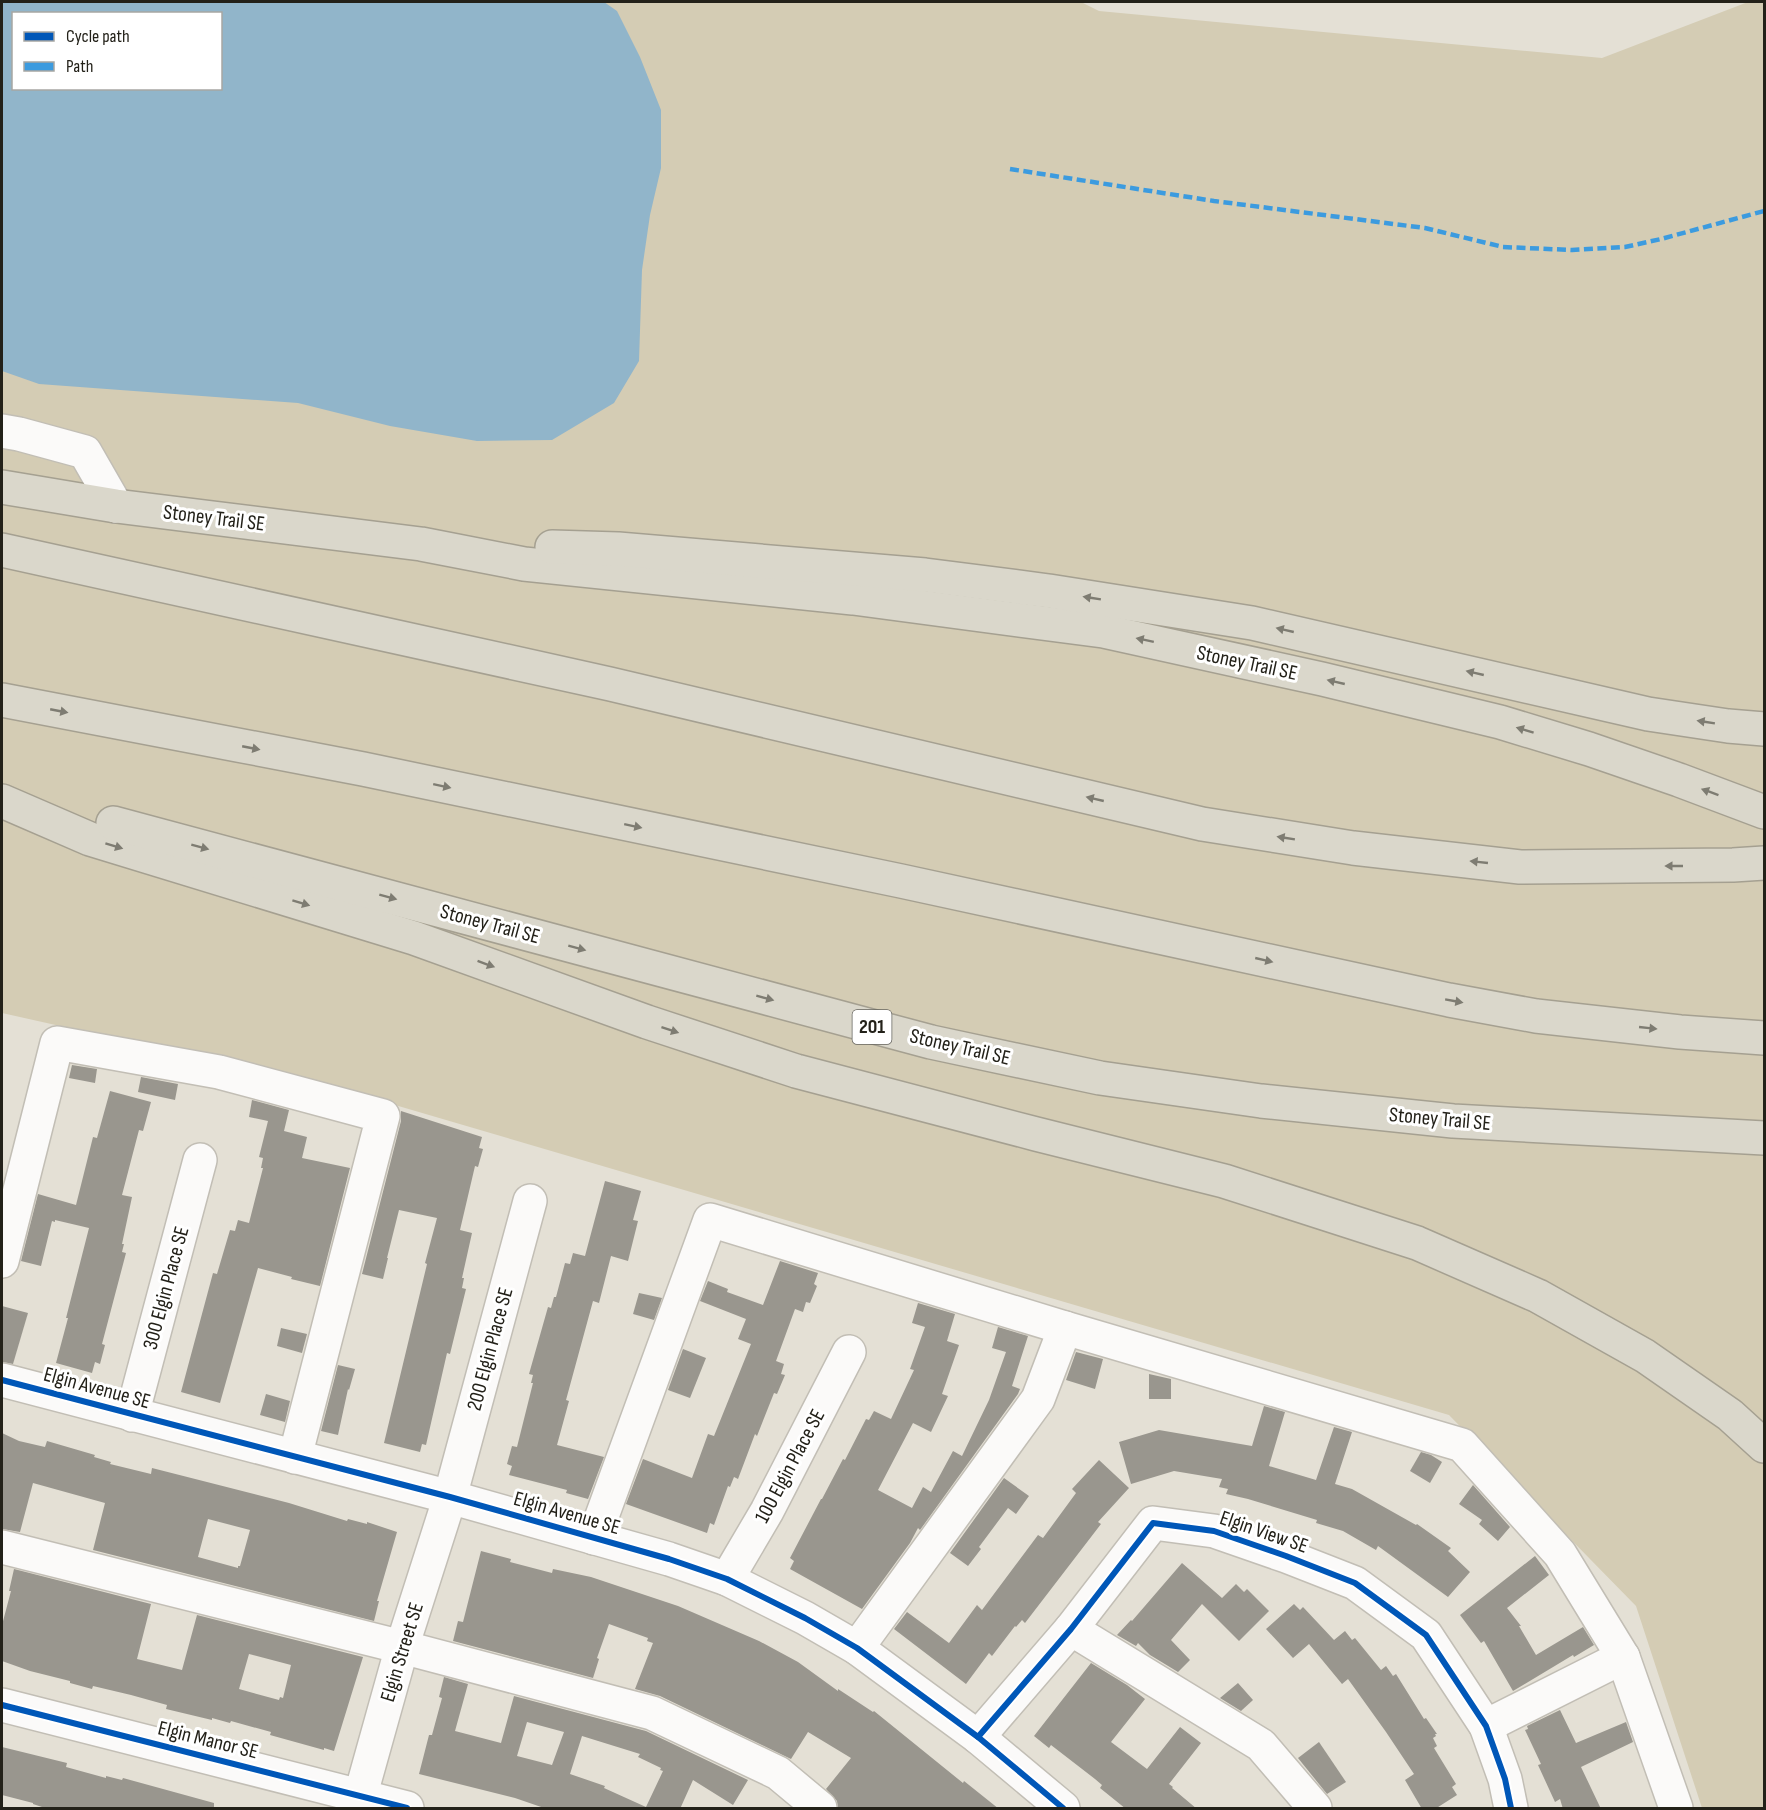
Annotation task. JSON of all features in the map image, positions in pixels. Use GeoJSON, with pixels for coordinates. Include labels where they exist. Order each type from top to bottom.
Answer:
{"type":"FeatureCollection","features":[{"type":"Feature","properties":{"kind":"highway","name":"Stoney Trail SE"},"geometry":{"type":"LineString","coordinates":[[2,487],[116,506],[421,544],[524,564],[853,598],[1103,631],[1322,679],[1500,722],[1589,749],[1764,812]]}},
{"type":"Feature","properties":{"kind":"highway"},"geometry":{"type":"LineString","coordinates":[[421,544],[618,549],[925,575],[1049,591],[1252,622],[1648,714],[1764,729]]}},
{"type":"Feature","properties":{"kind":"highway"},"geometry":{"type":"LineString","coordinates":[[2,550],[610,684],[1202,824],[1353,848],[1520,867],[1764,863]]}},
{"type":"Feature","properties":{"kind":"highway"},"geometry":{"type":"LineString","coordinates":[[2,700],[363,769],[901,881],[1449,1000],[1547,1017],[1680,1032],[1764,1038]]}},
{"type":"Feature","properties":{"kind":"highway","name":"Stoney Trail SE"},"geometry":{"type":"LineString","coordinates":[[2,793],[931,1042],[1100,1078],[1261,1101],[1454,1121],[1764,1138]]}},
{"type":"Feature","properties":{"kind":"highway"},"geometry":{"type":"LineString","coordinates":[[2,801],[90,838],[414,938],[647,1022],[796,1071],[1224,1181],[1417,1243],[1538,1296],[1646,1356],[1730,1415],[1764,1446]]}},
{"type":"Feature","properties":{"kind":"street"},"geometry":{"type":"LineString","coordinates":[[2,431],[85,452],[116,506]]}},
{"type":"Feature","properties":{"kind":"street"},"geometry":{"type":"LineString","coordinates":[[2,1261],[57,1043],[219,1072],[383,1116],[295,1457]]}},
{"type":"Feature","properties":{"kind":"street","name":"300 Elgin Place SE"},"geometry":{"type":"LineString","coordinates":[[132,1415],[200,1161]]}},
{"type":"Feature","properties":{"kind":"street","name":"200 Elgin Place SE"},"geometry":{"type":"LineString","coordinates":[[450,1497],[530,1201]]}},
{"type":"Feature","properties":{"kind":"street"},"geometry":{"type":"LineString","coordinates":[[594,1538],[710,1220],[1462,1445],[1560,1554],[1623,1657],[1676,1809]]}},
{"type":"Feature","properties":{"kind":"street"},"geometry":{"type":"LineString","coordinates":[[856,1648],[1038,1399],[1065,1328]]}},
{"type":"Feature","properties":{"kind":"street","name":"100 Elgin Place SE"},"geometry":{"type":"LineString","coordinates":[[727,1579],[767,1511],[849,1352]]}},
{"type":"Feature","properties":{"kind":"street","name":"Elgin Avenue SE"},"geometry":{"type":"LineString","coordinates":[[2,1380],[450,1497],[669,1559],[727,1579],[806,1618],[856,1648],[978,1737],[1063,1809]]}},
{"type":"Feature","properties":{"kind":"street","name":"Elgin Street SE"},"geometry":{"type":"LineString","coordinates":[[358,1802],[402,1647],[450,1497]]}},
{"type":"Feature","properties":{"kind":"street","name":"Elgin View SE"},"geometry":{"type":"LineString","coordinates":[[978,1737],[1071,1629],[1153,1523],[1214,1531],[1355,1583],[1426,1635],[1486,1726],[1505,1779],[1511,1809]]}},
{"type":"Feature","properties":{"kind":"street"},"geometry":{"type":"LineString","coordinates":[[2,1546],[652,1713],[778,1773],[820,1809]]}},
{"type":"Feature","properties":{"kind":"street"},"geometry":{"type":"LineString","coordinates":[[1071,1629],[1261,1745],[1315,1809]]}},
{"type":"Feature","properties":{"kind":"street"},"geometry":{"type":"LineString","coordinates":[[1486,1726],[1623,1657]]}},
{"type":"Feature","properties":{"kind":"street","name":"Elgin Manor SE"},"geometry":{"type":"LineString","coordinates":[[2,1705],[358,1802],[407,1809]]}},
{"type":"Feature","properties":{"kind":"shaded area"},"geometry":{"type":"Polygon","coordinates":[[[2,2],[1081,2],[1099,11],[1602,58],[1748,2],[1764,2],[1764,1808],[1702,1808],[1636,1606],[1449,1415],[337,1088],[2,1013],[2,2]]]}},
{"type":"Feature","properties":{"kind":"water"},"geometry":{"type":"Polygon","coordinates":[[[2,2],[604,2],[617,11],[640,57],[661,110],[661,168],[650,215],[642,270],[639,361],[614,403],[552,440],[477,441],[390,426],[298,403],[39,384],[2,371],[2,2]]]}},
{"type":"Feature","properties":{"kind":"building"},"geometry":{"type":"Polygon","coordinates":[[[72,1065],[97,1069],[95,1083],[69,1078],[72,1065]]]}},
{"type":"Feature","properties":{"kind":"building"},"geometry":{"type":"Polygon","coordinates":[[[141,1077],[178,1084],[175,1100],[138,1092],[141,1077]]]}},
{"type":"Feature","properties":{"kind":"building"},"geometry":{"type":"Polygon","coordinates":[[[110,1091],[151,1102],[143,1131],[139,1130],[122,1195],[132,1197],[122,1244],[124,1244],[122,1252],[126,1253],[102,1344],[105,1345],[100,1364],[95,1362],[92,1373],[56,1363],[89,1228],[52,1221],[41,1266],[21,1261],[38,1194],[76,1205],[93,1137],[97,1138],[110,1091]]]}},
{"type":"Feature","properties":{"kind":"building"},"geometry":{"type":"Polygon","coordinates":[[[252,1100],[289,1110],[284,1131],[307,1137],[302,1158],[350,1168],[320,1286],[258,1268],[220,1403],[181,1392],[213,1273],[217,1274],[230,1230],[235,1231],[238,1220],[249,1223],[263,1168],[261,1168],[263,1158],[259,1157],[268,1121],[249,1117],[252,1100]]]}},
{"type":"Feature","properties":{"kind":"building"},"geometry":{"type":"Polygon","coordinates":[[[401,1111],[482,1137],[479,1148],[483,1149],[478,1167],[475,1166],[460,1230],[472,1233],[462,1278],[464,1278],[462,1288],[466,1289],[450,1354],[447,1353],[426,1445],[422,1444],[420,1452],[384,1443],[437,1218],[399,1210],[383,1279],[362,1274],[401,1121],[401,1111]]]}},
{"type":"Feature","properties":{"kind":"building"},"geometry":{"type":"Polygon","coordinates":[[[605,1181],[641,1191],[633,1220],[638,1221],[628,1261],[611,1256],[599,1303],[593,1301],[566,1400],[569,1401],[557,1445],[604,1457],[588,1499],[566,1493],[567,1490],[509,1475],[512,1466],[507,1464],[512,1446],[517,1447],[533,1383],[531,1383],[533,1375],[529,1374],[548,1307],[551,1308],[554,1297],[556,1297],[565,1263],[570,1264],[573,1253],[585,1256],[605,1181]]]}},
{"type":"Feature","properties":{"kind":"building"},"geometry":{"type":"Polygon","coordinates":[[[780,1261],[818,1273],[814,1284],[817,1286],[810,1303],[806,1302],[803,1312],[795,1309],[776,1361],[784,1364],[781,1374],[785,1375],[777,1394],[774,1393],[757,1436],[755,1434],[738,1479],[734,1477],[730,1487],[728,1486],[714,1525],[710,1523],[707,1533],[626,1504],[643,1459],[692,1478],[708,1434],[714,1436],[751,1344],[738,1339],[746,1319],[700,1301],[708,1281],[728,1289],[727,1292],[763,1305],[780,1261]]]}},
{"type":"Feature","properties":{"kind":"building"},"geometry":{"type":"Polygon","coordinates":[[[639,1293],[662,1298],[654,1320],[633,1314],[639,1293]]]}},
{"type":"Feature","properties":{"kind":"building"},"geometry":{"type":"Polygon","coordinates":[[[918,1303],[955,1314],[947,1341],[959,1345],[942,1394],[948,1396],[931,1432],[913,1423],[878,1490],[912,1508],[923,1487],[931,1492],[953,1451],[962,1456],[989,1400],[1006,1352],[992,1348],[998,1327],[1028,1336],[1012,1386],[1020,1389],[862,1609],[790,1569],[794,1561],[790,1558],[866,1419],[869,1420],[874,1411],[891,1419],[914,1370],[910,1369],[925,1327],[912,1323],[918,1303]]]}},
{"type":"Feature","properties":{"kind":"building"},"geometry":{"type":"Polygon","coordinates":[[[2,1306],[28,1313],[13,1364],[2,1362],[2,1306]]]}},
{"type":"Feature","properties":{"kind":"building"},"geometry":{"type":"Polygon","coordinates":[[[281,1328],[307,1334],[302,1353],[277,1346],[281,1328]]]}},
{"type":"Feature","properties":{"kind":"building"},"geometry":{"type":"Polygon","coordinates":[[[683,1349],[706,1358],[690,1398],[668,1390],[683,1349]]]}},
{"type":"Feature","properties":{"kind":"building"},"geometry":{"type":"Polygon","coordinates":[[[1076,1352],[1103,1359],[1095,1389],[1066,1380],[1076,1352]]]}},
{"type":"Feature","properties":{"kind":"building"},"geometry":{"type":"Polygon","coordinates":[[[338,1365],[355,1369],[338,1435],[321,1431],[338,1365]]]}},
{"type":"Feature","properties":{"kind":"building"},"geometry":{"type":"Polygon","coordinates":[[[1149,1374],[1171,1379],[1171,1399],[1149,1399],[1149,1374]]]}},
{"type":"Feature","properties":{"kind":"building"},"geometry":{"type":"Polygon","coordinates":[[[266,1394],[290,1401],[285,1422],[260,1415],[266,1394]]]}},
{"type":"Feature","properties":{"kind":"building"},"geometry":{"type":"Polygon","coordinates":[[[1264,1406],[1285,1412],[1269,1466],[1316,1480],[1334,1427],[1352,1432],[1335,1484],[1352,1489],[1417,1524],[1451,1548],[1448,1551],[1470,1572],[1448,1597],[1378,1546],[1376,1550],[1343,1531],[1316,1523],[1317,1520],[1226,1494],[1228,1489],[1219,1487],[1222,1479],[1174,1471],[1131,1484],[1119,1442],[1159,1430],[1252,1446],[1264,1406]]]}},
{"type":"Feature","properties":{"kind":"building"},"geometry":{"type":"Polygon","coordinates":[[[2,1433],[19,1441],[45,1447],[47,1441],[95,1455],[94,1457],[111,1462],[110,1464],[151,1474],[152,1468],[289,1503],[347,1521],[348,1519],[367,1524],[367,1522],[397,1532],[377,1601],[379,1601],[374,1621],[93,1550],[105,1503],[33,1483],[20,1532],[2,1529],[2,1433]],[[208,1519],[198,1557],[238,1568],[250,1530],[208,1519]]]}},
{"type":"Feature","properties":{"kind":"building"},"geometry":{"type":"Polygon","coordinates":[[[1421,1452],[1442,1462],[1430,1483],[1410,1471],[1421,1452]]]}},
{"type":"Feature","properties":{"kind":"building"},"geometry":{"type":"Polygon","coordinates":[[[1099,1460],[1129,1488],[1098,1522],[1101,1524],[1025,1623],[1022,1620],[1015,1626],[992,1656],[989,1653],[966,1684],[894,1629],[907,1612],[949,1643],[977,1605],[982,1610],[1038,1535],[1043,1538],[1076,1493],[1072,1489],[1099,1460]]]}},
{"type":"Feature","properties":{"kind":"building"},"geometry":{"type":"Polygon","coordinates":[[[1004,1478],[1029,1496],[1016,1514],[1008,1508],[968,1566],[950,1553],[1004,1478]]]}},
{"type":"Feature","properties":{"kind":"building"},"geometry":{"type":"Polygon","coordinates":[[[1473,1485],[1510,1527],[1498,1541],[1479,1524],[1482,1520],[1459,1504],[1473,1485]]]}},
{"type":"Feature","properties":{"kind":"building"},"geometry":{"type":"Polygon","coordinates":[[[481,1551],[511,1559],[510,1562],[552,1573],[553,1569],[591,1577],[678,1606],[759,1641],[798,1662],[838,1691],[838,1689],[874,1711],[999,1809],[838,1809],[837,1801],[826,1789],[851,1758],[808,1732],[791,1759],[660,1696],[635,1689],[653,1643],[647,1641],[648,1638],[609,1624],[597,1658],[599,1659],[593,1678],[453,1641],[458,1621],[463,1622],[481,1551]]]}},
{"type":"Feature","properties":{"kind":"building"},"geometry":{"type":"Polygon","coordinates":[[[1535,1556],[1549,1575],[1507,1608],[1521,1626],[1519,1626],[1536,1655],[1583,1627],[1594,1645],[1513,1691],[1484,1641],[1481,1643],[1460,1615],[1535,1556]]]}},
{"type":"Feature","properties":{"kind":"building"},"geometry":{"type":"Polygon","coordinates":[[[1182,1563],[1222,1598],[1236,1584],[1244,1592],[1247,1589],[1269,1611],[1239,1641],[1202,1604],[1171,1640],[1190,1660],[1178,1672],[1150,1655],[1138,1643],[1136,1646],[1117,1635],[1182,1563]]]}},
{"type":"Feature","properties":{"kind":"building"},"geometry":{"type":"Polygon","coordinates":[[[14,1569],[151,1604],[137,1659],[182,1670],[197,1615],[363,1657],[334,1751],[270,1735],[271,1732],[231,1721],[230,1723],[212,1718],[212,1720],[166,1709],[167,1705],[131,1695],[93,1686],[92,1689],[2,1661],[2,1625],[11,1591],[9,1591],[14,1569]],[[249,1654],[239,1689],[279,1700],[280,1697],[283,1698],[291,1665],[249,1654]]]}},
{"type":"Feature","properties":{"kind":"building"},"geometry":{"type":"Polygon","coordinates":[[[1294,1604],[1300,1610],[1303,1607],[1334,1640],[1345,1631],[1352,1640],[1355,1638],[1381,1670],[1386,1666],[1393,1676],[1396,1674],[1424,1719],[1426,1718],[1437,1734],[1433,1738],[1437,1746],[1434,1748],[1456,1784],[1452,1787],[1457,1795],[1435,1809],[1422,1809],[1405,1780],[1414,1774],[1348,1679],[1342,1684],[1309,1644],[1293,1658],[1266,1629],[1294,1604]]]}},
{"type":"Feature","properties":{"kind":"building"},"geometry":{"type":"Polygon","coordinates":[[[1091,1663],[1145,1699],[1111,1742],[1147,1769],[1180,1727],[1201,1743],[1169,1784],[1197,1809],[1126,1809],[1100,1788],[1102,1785],[1095,1779],[1051,1745],[1049,1748],[1034,1736],[1091,1663]]]}},
{"type":"Feature","properties":{"kind":"building"},"geometry":{"type":"Polygon","coordinates":[[[444,1677],[468,1684],[455,1731],[501,1743],[514,1696],[646,1731],[748,1780],[733,1805],[693,1780],[680,1809],[547,1809],[515,1798],[419,1774],[442,1698],[439,1697],[444,1677]],[[527,1722],[517,1756],[552,1765],[564,1732],[527,1722]],[[582,1736],[570,1774],[605,1786],[604,1788],[646,1807],[663,1771],[660,1770],[661,1768],[638,1757],[640,1754],[582,1736]]]}},
{"type":"Feature","properties":{"kind":"building"},"geometry":{"type":"Polygon","coordinates":[[[1238,1683],[1253,1700],[1241,1711],[1220,1698],[1238,1683]]]}},
{"type":"Feature","properties":{"kind":"building"},"geometry":{"type":"Polygon","coordinates":[[[1560,1710],[1576,1743],[1626,1722],[1633,1742],[1581,1767],[1601,1809],[1563,1809],[1560,1799],[1555,1802],[1538,1765],[1541,1764],[1525,1730],[1528,1729],[1527,1726],[1560,1710]]]}},
{"type":"Feature","properties":{"kind":"building"},"geometry":{"type":"Polygon","coordinates":[[[1319,1742],[1346,1782],[1327,1794],[1298,1758],[1319,1742]]]}},
{"type":"Feature","properties":{"kind":"building"},"geometry":{"type":"Polygon","coordinates":[[[2,1747],[67,1763],[66,1767],[106,1778],[106,1776],[122,1780],[123,1778],[214,1803],[214,1809],[48,1809],[2,1795],[2,1747]]]}},
{"type":"Feature","properties":{"kind":"marked path"},"geometry":{"type":"LineString","coordinates":[[1010,169],[1214,201],[1425,228],[1503,247],[1572,250],[1625,247],[1764,211]]}},
{"type":"Feature","properties":{"kind":"cycle path"},"geometry":{"type":"LineString","coordinates":[[2,1380],[450,1497],[669,1559],[727,1579],[805,1618],[857,1648],[978,1737],[1063,1808]]}},
{"type":"Feature","properties":{"kind":"cycle path"},"geometry":{"type":"LineString","coordinates":[[978,1737],[1071,1629],[1153,1523],[1214,1531],[1355,1583],[1426,1635],[1486,1726],[1505,1779],[1511,1808]]}},
{"type":"Feature","properties":{"kind":"cycle path"},"geometry":{"type":"LineString","coordinates":[[2,1705],[407,1808]]}}]}
